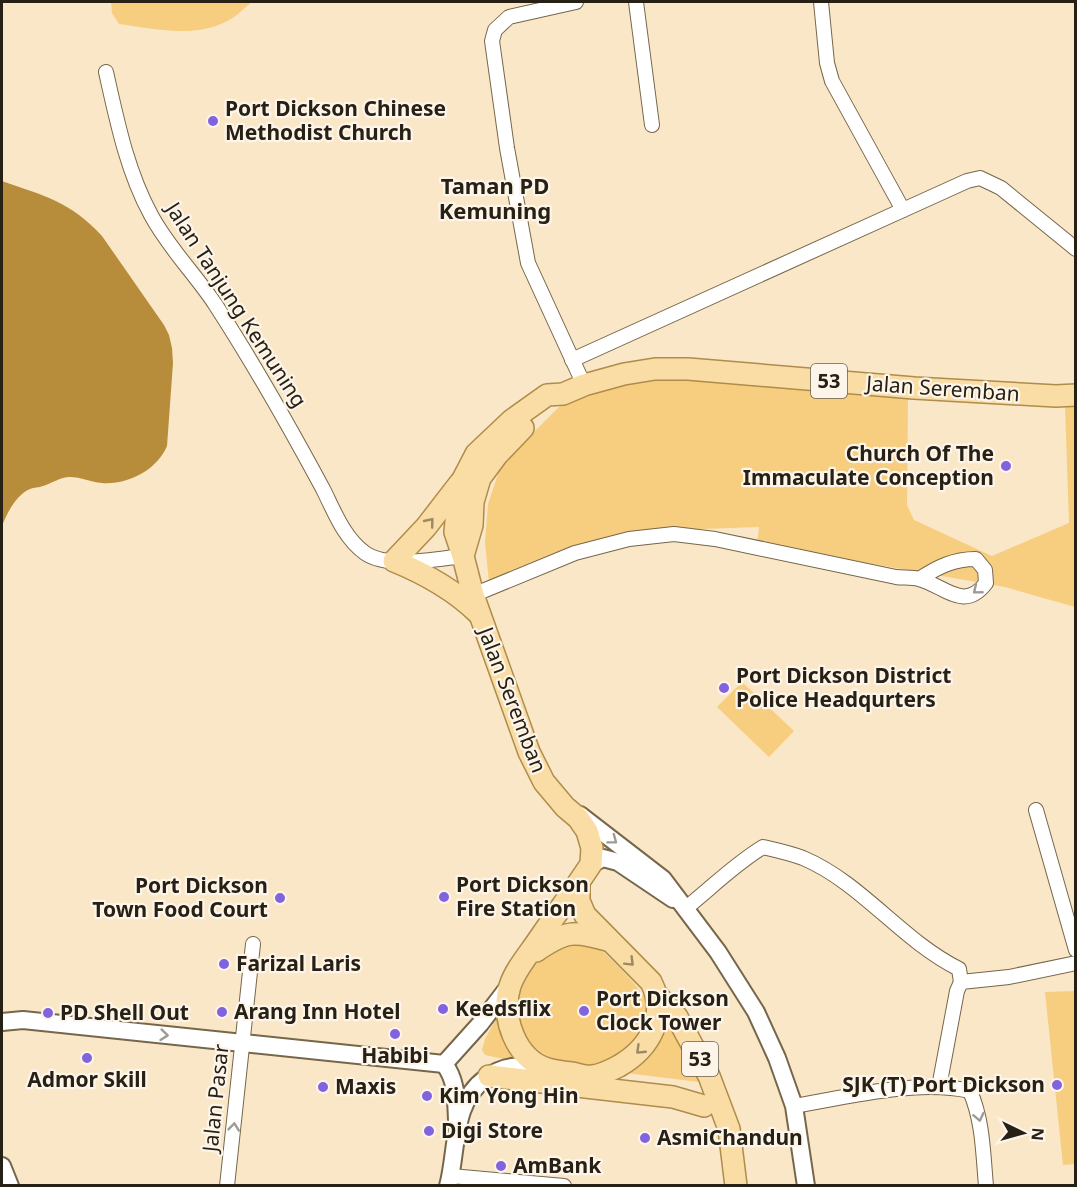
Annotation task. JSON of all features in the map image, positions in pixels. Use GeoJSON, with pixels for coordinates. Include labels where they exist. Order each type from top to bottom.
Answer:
{"type":"FeatureCollection","features":[{"type":"Feature","properties":{"kind":"main road","name":"Jalan Seremban"},"geometry":{"type":"LineString","coordinates":[[591,864],[592,848],[587,831],[578,818],[565,807],[544,782],[529,752],[473,595],[454,532],[463,479],[476,454],[512,420],[547,395],[564,393],[624,374],[655,369],[688,369],[914,388],[1056,396],[1076,395]]}},
{"type":"Feature","properties":{"kind":"main road","name":"Jalan Seremban"},"geometry":{"type":"LineString","coordinates":[[463,556],[472,525],[473,502],[480,478],[497,455],[523,429],[553,407],[564,393]]}},
{"type":"Feature","properties":{"kind":"main road"},"geometry":{"type":"LineString","coordinates":[[463,479],[426,527],[394,561],[435,579],[460,595],[481,616]]}},
{"type":"Feature","properties":{"kind":"main road"},"geometry":{"type":"LineString","coordinates":[[579,882],[579,901],[585,915],[651,982],[658,996],[658,1014],[646,1044],[624,1063],[593,1076],[547,1069],[531,1059],[511,1032],[506,1003],[510,985],[526,958],[591,864]]}},
{"type":"Feature","properties":{"kind":"main road"},"geometry":{"type":"LineString","coordinates":[[526,958],[558,937],[582,932],[609,940]]}},
{"type":"Feature","properties":{"kind":"main road","name":"53"},"geometry":{"type":"LineString","coordinates":[[658,996],[677,1017],[710,1076],[729,1129],[736,1185]]}},
{"type":"Feature","properties":{"kind":"main road"},"geometry":{"type":"LineString","coordinates":[[489,1076],[674,1097],[704,1106]]}},
{"type":"Feature","properties":{"kind":"main road","name":"53"},"geometry":{"type":"LineString","coordinates":[[593,1076],[688,1093],[729,1129]]}},
{"type":"Feature","properties":{"kind":"street"},"geometry":{"type":"LineString","coordinates":[[576,2],[509,17],[495,30],[492,41],[507,148],[528,263],[584,385]]}},
{"type":"Feature","properties":{"kind":"street"},"geometry":{"type":"LineString","coordinates":[[636,2],[652,125]]}},
{"type":"Feature","properties":{"kind":"street"},"geometry":{"type":"LineString","coordinates":[[821,2],[827,63],[832,81],[903,210]]}},
{"type":"Feature","properties":{"kind":"street","name":"Jalan Tanjung Kemuning"},"geometry":{"type":"LineString","coordinates":[[106,72],[123,146],[139,190],[152,217],[214,303],[276,401],[344,531],[365,553],[379,560],[424,561],[463,556]]}},
{"type":"Feature","properties":{"kind":"street"},"geometry":{"type":"LineString","coordinates":[[572,360],[967,181],[980,178],[1001,188],[1075,248]]}},
{"type":"Feature","properties":{"kind":"street"},"geometry":{"type":"LineString","coordinates":[[473,595],[575,553],[629,539],[674,534],[716,539],[896,577],[919,579]]}},
{"type":"Feature","properties":{"kind":"street"},"geometry":{"type":"LineString","coordinates":[[565,807],[580,815],[663,879],[718,952],[756,1011],[777,1058],[794,1106],[806,1185]]}},
{"type":"Feature","properties":{"kind":"street"},"geometry":{"type":"LineString","coordinates":[[1036,810],[1076,950]]}},
{"type":"Feature","properties":{"kind":"street"},"geometry":{"type":"LineString","coordinates":[[686,908],[735,869],[744,858],[763,847],[803,858],[836,876],[909,938],[959,969],[961,982],[957,991],[939,1087]]}},
{"type":"Feature","properties":{"kind":"street"},"geometry":{"type":"LineString","coordinates":[[591,864],[603,858],[618,862],[686,908]]}},
{"type":"Feature","properties":{"kind":"street","name":"Jalan Pasar"},"geometry":{"type":"LineString","coordinates":[[228,1185],[253,944]]}},
{"type":"Feature","properties":{"kind":"street"},"geometry":{"type":"LineString","coordinates":[[961,982],[1009,977],[1076,963]]}},
{"type":"Feature","properties":{"kind":"street"},"geometry":{"type":"LineString","coordinates":[[444,1064],[480,1024],[510,985]]}},
{"type":"Feature","properties":{"kind":"street"},"geometry":{"type":"LineString","coordinates":[[2,1022],[23,1020],[444,1064],[454,1083],[457,1124],[450,1180],[564,1185]]}},
{"type":"Feature","properties":{"kind":"street"},"geometry":{"type":"LineString","coordinates":[[457,1124],[476,1085],[489,1076],[513,1067],[547,1069]]}},
{"type":"Feature","properties":{"kind":"street"},"geometry":{"type":"LineString","coordinates":[[794,1106],[886,1091],[939,1087],[970,1091],[981,1124],[986,1185]]}},
{"type":"Feature","properties":{"kind":"street"},"geometry":{"type":"LineString","coordinates":[[2,1166],[10,1185]]}},
{"type":"Feature","properties":{"kind":"shaded area"},"geometry":{"type":"Polygon","coordinates":[[[111,2],[252,2],[234,17],[221,24],[192,31],[178,31],[119,24],[112,13],[111,2]]]}},
{"type":"Feature","properties":{"kind":"shaded area"},"geometry":{"type":"Polygon","coordinates":[[[2,181],[67,207],[102,236],[164,325],[169,335],[173,363],[167,446],[149,469],[131,478],[112,483],[66,477],[30,489],[16,500],[2,526],[2,181]]]}},
{"type":"Feature","properties":{"kind":"shaded area"},"geometry":{"type":"Polygon","coordinates":[[[696,378],[908,392],[907,505],[914,520],[992,556],[1069,523],[1065,405],[1075,404],[1075,607],[1005,587],[757,544],[759,527],[645,531],[489,582],[485,543],[488,504],[499,471],[519,447],[562,404],[640,382],[696,378]]]}},
{"type":"Feature","properties":{"kind":"shaded area"},"geometry":{"type":"Polygon","coordinates":[[[742,682],[794,731],[769,757],[717,707],[742,682]]]}},
{"type":"Feature","properties":{"kind":"shaded area"},"geometry":{"type":"Polygon","coordinates":[[[593,942],[641,992],[649,1012],[645,1027],[634,1043],[609,1061],[591,1066],[570,1063],[542,1053],[523,1034],[518,1022],[517,1009],[526,980],[539,961],[561,946],[593,942]]]}},
{"type":"Feature","properties":{"kind":"shaded area"},"geometry":{"type":"Polygon","coordinates":[[[1075,991],[1075,1164],[1063,1165],[1045,992],[1075,991]]]}},
{"type":"Feature","properties":{"kind":"shaded area"},"geometry":{"type":"Polygon","coordinates":[[[497,1017],[517,1058],[514,1061],[485,1055],[482,1050],[485,1039],[497,1017]]]}},
{"type":"Feature","properties":{"kind":"shaded area"},"geometry":{"type":"Polygon","coordinates":[[[667,1022],[670,1022],[700,1076],[699,1082],[626,1073],[657,1045],[667,1022]]]}},
{"type":"Feature","properties":{"kind":"place","name":"Port Dickson Chinese Methodist Church"},"geometry":{"type":"Point","coordinates":[213,121]}},
{"type":"Feature","properties":{"kind":"place","name":"Church Of The Immaculate Conception"},"geometry":{"type":"Point","coordinates":[1006,466]}},
{"type":"Feature","properties":{"kind":"place","name":"Port Dickson District Police Headqurters"},"geometry":{"type":"Point","coordinates":[724,688]}},
{"type":"Feature","properties":{"kind":"place","name":"Port Dickson Fire Station"},"geometry":{"type":"Point","coordinates":[444,897]}},
{"type":"Feature","properties":{"kind":"place","name":"Port Dickson Town Food Court"},"geometry":{"type":"Point","coordinates":[280,898]}},
{"type":"Feature","properties":{"kind":"place","name":"Farizal Laris"},"geometry":{"type":"Point","coordinates":[224,964]}},
{"type":"Feature","properties":{"kind":"place","name":"Keedsflix"},"geometry":{"type":"Point","coordinates":[443,1009]}},
{"type":"Feature","properties":{"kind":"place","name":"Port Dickson Clock Tower"},"geometry":{"type":"Point","coordinates":[584,1011]}},
{"type":"Feature","properties":{"kind":"place","name":"Arang Inn Hotel"},"geometry":{"type":"Point","coordinates":[222,1012]}},
{"type":"Feature","properties":{"kind":"place","name":"PD Shell Out"},"geometry":{"type":"Point","coordinates":[48,1013]}},
{"type":"Feature","properties":{"kind":"place","name":"Habibi"},"geometry":{"type":"Point","coordinates":[395,1034]}},
{"type":"Feature","properties":{"kind":"place","name":"Admor Skill"},"geometry":{"type":"Point","coordinates":[87,1058]}},
{"type":"Feature","properties":{"kind":"place","name":"SJK (T) Port Dickson"},"geometry":{"type":"Point","coordinates":[1057,1085]}},
{"type":"Feature","properties":{"kind":"place","name":"Maxis"},"geometry":{"type":"Point","coordinates":[323,1087]}},
{"type":"Feature","properties":{"kind":"place","name":"Kim Yong Hin"},"geometry":{"type":"Point","coordinates":[427,1096]}},
{"type":"Feature","properties":{"kind":"place","name":"Digi Store"},"geometry":{"type":"Point","coordinates":[429,1131]}},
{"type":"Feature","properties":{"kind":"place","name":"AsmiChandun"},"geometry":{"type":"Point","coordinates":[645,1138]}},
{"type":"Feature","properties":{"kind":"place","name":"AmBank"},"geometry":{"type":"Point","coordinates":[501,1166]}},
{"type":"Feature","properties":{"kind":"district","name":"Taman PD Kemuning"},"geometry":{"type":"Point","coordinates":[495,198]}}]}
